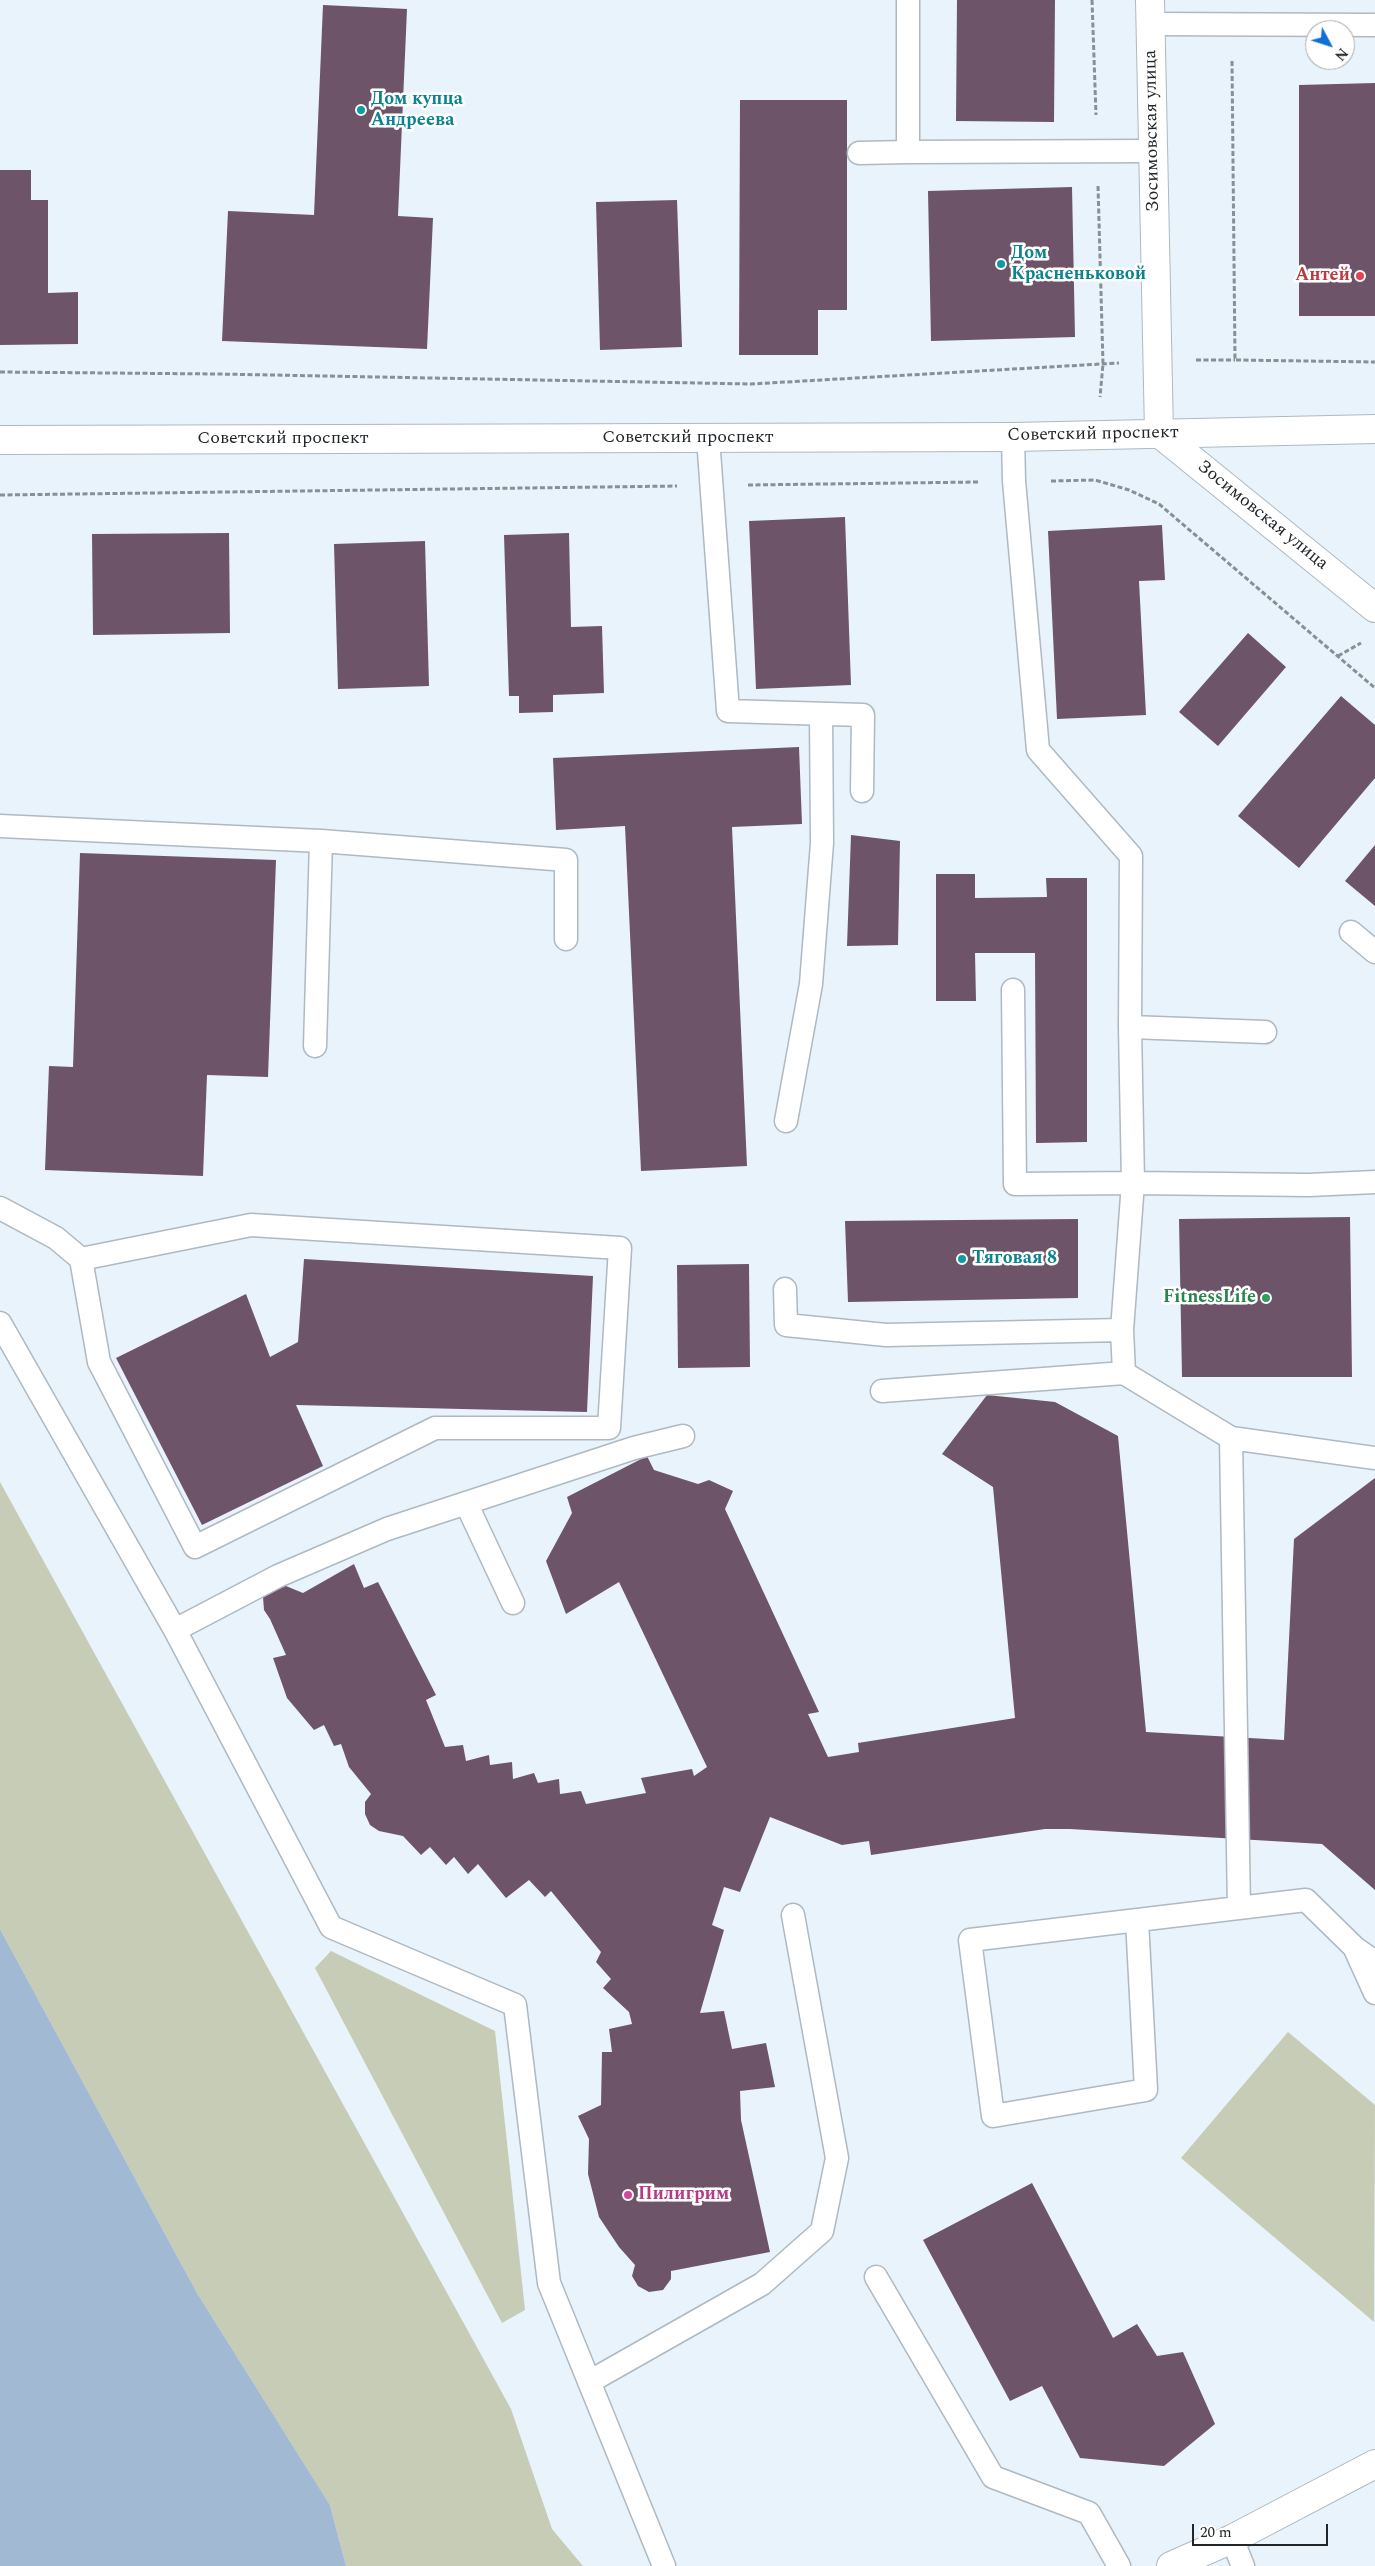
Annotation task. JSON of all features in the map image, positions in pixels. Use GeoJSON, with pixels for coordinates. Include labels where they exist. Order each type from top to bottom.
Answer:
{"type":"FeatureCollection","features":[{"type":"Feature","properties":{"kind":"street","name":"Зосимовская улица"},"geometry":{"type":"LineString","coordinates":[[1150,12],[1159,433],[1375,608]]}},
{"type":"Feature","properties":{"kind":"street","name":"Советский проспект"},"geometry":{"type":"LineString","coordinates":[[0,440],[1013,437],[1375,429]]}},
{"type":"Feature","properties":{"kind":"street"},"geometry":{"type":"LineString","coordinates":[[1171,2566],[1232,2539],[1375,2464]]}},
{"type":"Feature","properties":{"kind":"lane"},"geometry":{"type":"LineString","coordinates":[[908,0],[908,152]]}},
{"type":"Feature","properties":{"kind":"lane"},"geometry":{"type":"LineString","coordinates":[[1150,12],[1232,24],[1375,25]]}},
{"type":"Feature","properties":{"kind":"lane"},"geometry":{"type":"LineString","coordinates":[[859,153],[1152,151]]}},
{"type":"Feature","properties":{"kind":"lane"},"geometry":{"type":"LineString","coordinates":[[1013,437],[1014,481],[1038,750],[1131,856],[1130,1026],[1133,1183],[1122,1330],[1124,1373]]}},
{"type":"Feature","properties":{"kind":"lane"},"geometry":{"type":"LineString","coordinates":[[708,438],[728,711],[863,715],[862,791]]}},
{"type":"Feature","properties":{"kind":"lane"},"geometry":{"type":"LineString","coordinates":[[786,1121],[811,984],[822,843],[821,714]]}},
{"type":"Feature","properties":{"kind":"lane"},"geometry":{"type":"LineString","coordinates":[[0,826],[321,841],[566,860],[566,939]]}},
{"type":"Feature","properties":{"kind":"lane"},"geometry":{"type":"LineString","coordinates":[[315,1046],[321,841]]}},
{"type":"Feature","properties":{"kind":"lane"},"geometry":{"type":"LineString","coordinates":[[1351,932],[1375,952]]}},
{"type":"Feature","properties":{"kind":"lane"},"geometry":{"type":"LineString","coordinates":[[1014,990],[1015,1184],[1310,1185],[1375,1182]]}},
{"type":"Feature","properties":{"kind":"lane"},"geometry":{"type":"LineString","coordinates":[[1130,1026],[1265,1032]]}},
{"type":"Feature","properties":{"kind":"lane"},"geometry":{"type":"LineString","coordinates":[[0,1208],[56,1238],[81,1258],[99,1362],[195,1547],[434,1428],[609,1428],[620,1248],[251,1225],[81,1258]]}},
{"type":"Feature","properties":{"kind":"lane"},"geometry":{"type":"LineString","coordinates":[[785,1289],[786,1325],[886,1335],[1122,1330]]}},
{"type":"Feature","properties":{"kind":"lane"},"geometry":{"type":"LineString","coordinates":[[0,1323],[175,1630],[331,1928],[516,2005],[548,2284],[664,2566]]}},
{"type":"Feature","properties":{"kind":"lane"},"geometry":{"type":"LineString","coordinates":[[882,1391],[1124,1373],[1231,1438],[1375,1458]]}},
{"type":"Feature","properties":{"kind":"lane"},"geometry":{"type":"LineString","coordinates":[[175,1630],[287,1572],[388,1529],[634,1448],[683,1436]]}},
{"type":"Feature","properties":{"kind":"lane"},"geometry":{"type":"LineString","coordinates":[[1231,1438],[1239,1908]]}},
{"type":"Feature","properties":{"kind":"lane"},"geometry":{"type":"LineString","coordinates":[[466,1503],[513,1603]]}},
{"type":"Feature","properties":{"kind":"lane"},"geometry":{"type":"LineString","coordinates":[[1137,1920],[1146,2090],[993,2116],[970,1940],[1137,1920],[1306,1900],[1355,1948],[1375,1962]]}},
{"type":"Feature","properties":{"kind":"lane"},"geometry":{"type":"LineString","coordinates":[[589,2382],[762,2284],[822,2231],[837,2158],[793,1915]]}},
{"type":"Feature","properties":{"kind":"lane"},"geometry":{"type":"LineString","coordinates":[[1355,1948],[1375,1993]]}},
{"type":"Feature","properties":{"kind":"lane"},"geometry":{"type":"LineString","coordinates":[[876,2276],[993,2477],[1089,2513],[1120,2566]]}},
{"type":"Feature","properties":{"kind":"lane"},"geometry":{"type":"LineString","coordinates":[[1232,2539],[1243,2566]]}},
{"type":"Feature","properties":{"kind":"path"},"geometry":{"type":"LineString","coordinates":[[1092,0],[1103,364],[1096,436],[1095,480]]}},
{"type":"Feature","properties":{"kind":"path"},"geometry":{"type":"LineString","coordinates":[[1232,24],[1235,360]]}},
{"type":"Feature","properties":{"kind":"path"},"geometry":{"type":"LineString","coordinates":[[0,372],[228,374],[751,384],[1158,361],[1375,362]]}},
{"type":"Feature","properties":{"kind":"path"},"geometry":{"type":"LineString","coordinates":[[1338,656],[1368,639]]}},
{"type":"Feature","properties":{"kind":"green space"},"geometry":{"type":"Polygon","coordinates":[[[0,1482],[511,2409],[552,2529],[583,2566],[346,2566],[330,2505],[197,2293],[0,1929],[0,1482]]]}},
{"type":"Feature","properties":{"kind":"green space"},"geometry":{"type":"Polygon","coordinates":[[[331,1951],[495,2031],[525,2310],[502,2323],[315,1968],[331,1951]]]}},
{"type":"Feature","properties":{"kind":"green space"},"geometry":{"type":"Polygon","coordinates":[[[1288,2032],[1375,2105],[1374,2322],[1181,2158],[1288,2032]]]}},
{"type":"Feature","properties":{"kind":"water"},"geometry":{"type":"Polygon","coordinates":[[[0,1929],[197,2293],[330,2505],[346,2566],[0,2566],[0,1929]]]}},
{"type":"Feature","properties":{"kind":"building"},"geometry":{"type":"Polygon","coordinates":[[[957,0],[1055,0],[1054,122],[956,121],[957,0]]]}},
{"type":"Feature","properties":{"kind":"building","name":"Дом купца Андреева"},"geometry":{"type":"Polygon","coordinates":[[[323,5],[407,9],[398,216],[433,218],[427,349],[222,341],[228,211],[314,215],[323,5]]]}},
{"type":"Feature","properties":{"kind":"building"},"geometry":{"type":"Polygon","coordinates":[[[1375,83],[1375,316],[1299,316],[1299,85],[1375,83]]]}},
{"type":"Feature","properties":{"kind":"building"},"geometry":{"type":"Polygon","coordinates":[[[740,100],[847,100],[847,310],[818,310],[818,355],[739,355],[740,100]]]}},
{"type":"Feature","properties":{"kind":"building"},"geometry":{"type":"Polygon","coordinates":[[[0,170],[31,170],[31,200],[48,200],[48,293],[78,292],[78,344],[0,345],[0,170]]]}},
{"type":"Feature","properties":{"kind":"building","name":"Дом Красненьковой"},"geometry":{"type":"Polygon","coordinates":[[[1072,187],[1075,337],[931,341],[928,191],[1072,187]]]}},
{"type":"Feature","properties":{"kind":"building"},"geometry":{"type":"Polygon","coordinates":[[[677,200],[682,347],[600,350],[596,202],[677,200]]]}},
{"type":"Feature","properties":{"kind":"building"},"geometry":{"type":"Polygon","coordinates":[[[845,517],[851,685],[756,689],[749,521],[845,517]]]}},
{"type":"Feature","properties":{"kind":"building"},"geometry":{"type":"Polygon","coordinates":[[[1162,525],[1165,580],[1139,581],[1146,715],[1057,719],[1048,531],[1162,525]]]}},
{"type":"Feature","properties":{"kind":"building"},"geometry":{"type":"Polygon","coordinates":[[[229,533],[230,633],[93,635],[92,534],[229,533]]]}},
{"type":"Feature","properties":{"kind":"building"},"geometry":{"type":"Polygon","coordinates":[[[569,533],[571,627],[602,626],[604,693],[553,695],[553,712],[519,713],[519,696],[509,696],[504,535],[569,533]]]}},
{"type":"Feature","properties":{"kind":"building"},"geometry":{"type":"Polygon","coordinates":[[[425,541],[429,686],[338,689],[334,544],[425,541]]]}},
{"type":"Feature","properties":{"kind":"building"},"geometry":{"type":"Polygon","coordinates":[[[1248,633],[1286,667],[1218,746],[1179,712],[1248,633]]]}},
{"type":"Feature","properties":{"kind":"building"},"geometry":{"type":"Polygon","coordinates":[[[1341,696],[1375,725],[1375,778],[1299,868],[1238,816],[1341,696]]]}},
{"type":"Feature","properties":{"kind":"building"},"geometry":{"type":"Polygon","coordinates":[[[799,747],[802,824],[732,827],[747,1166],[641,1171],[625,826],[556,830],[553,758],[799,747]]]}},
{"type":"Feature","properties":{"kind":"building"},"geometry":{"type":"Polygon","coordinates":[[[851,835],[900,841],[898,945],[847,946],[851,835]]]}},
{"type":"Feature","properties":{"kind":"building"},"geometry":{"type":"Polygon","coordinates":[[[1375,845],[1375,906],[1345,881],[1375,845]]]}},
{"type":"Feature","properties":{"kind":"building"},"geometry":{"type":"Polygon","coordinates":[[[80,853],[276,860],[268,1077],[207,1075],[203,1176],[45,1170],[49,1066],[73,1067],[80,853]]]}},
{"type":"Feature","properties":{"kind":"building"},"geometry":{"type":"Polygon","coordinates":[[[936,874],[975,874],[975,898],[1047,897],[1046,878],[1087,878],[1087,1142],[1036,1143],[1035,953],[975,953],[976,1001],[936,1001],[936,874]]]}},
{"type":"Feature","properties":{"kind":"building","name":"FitnessLife"},"geometry":{"type":"Polygon","coordinates":[[[1350,1217],[1352,1377],[1182,1377],[1179,1219],[1350,1217]]]}},
{"type":"Feature","properties":{"kind":"building","name":"Тяговая 8"},"geometry":{"type":"Polygon","coordinates":[[[1078,1219],[1078,1298],[848,1302],[845,1221],[1078,1219]]]}},
{"type":"Feature","properties":{"kind":"building"},"geometry":{"type":"Polygon","coordinates":[[[304,1259],[593,1276],[587,1412],[296,1405],[323,1466],[202,1525],[116,1358],[246,1294],[270,1357],[298,1342],[304,1259]]]}},
{"type":"Feature","properties":{"kind":"building"},"geometry":{"type":"Polygon","coordinates":[[[749,1264],[750,1367],[678,1368],[677,1265],[749,1264]]]}},
{"type":"Feature","properties":{"kind":"building"},"geometry":{"type":"Polygon","coordinates":[[[987,1395],[1055,1402],[1118,1436],[1146,1732],[1284,1740],[1294,1539],[1375,1478],[1375,1890],[1322,1844],[1045,1829],[871,1855],[869,1841],[842,1845],[770,1817],[740,1892],[724,1887],[712,1925],[724,1930],[700,2013],[724,2011],[732,2049],[766,2043],[775,2087],[740,2091],[741,2120],[770,2252],[671,2271],[671,2279],[663,2290],[649,2292],[638,2286],[632,2276],[635,2265],[619,2247],[599,2217],[588,2174],[589,2139],[578,2116],[601,2105],[602,2052],[612,2052],[609,2029],[632,2024],[629,2012],[603,1988],[611,1979],[596,1962],[601,1952],[551,1891],[545,1897],[529,1880],[506,1898],[478,1864],[468,1874],[454,1857],[446,1865],[430,1847],[421,1855],[403,1836],[379,1831],[370,1825],[365,1814],[365,1802],[371,1794],[349,1767],[341,1744],[334,1746],[324,1725],[314,1730],[287,1698],[273,1658],[286,1655],[264,1610],[263,1597],[272,1587],[286,1586],[303,1593],[354,1564],[364,1588],[378,1582],[436,1695],[426,1700],[445,1747],[463,1745],[466,1761],[489,1755],[490,1765],[512,1762],[513,1779],[534,1773],[538,1783],[559,1779],[560,1794],[581,1791],[586,1804],[646,1793],[641,1778],[692,1769],[694,1776],[707,1767],[619,1582],[566,1614],[546,1561],[572,1513],[567,1497],[647,1456],[654,1470],[698,1484],[709,1480],[733,1491],[725,1509],[819,1712],[808,1714],[828,1757],[859,1752],[858,1743],[1015,1718],[993,1487],[942,1454],[987,1395]]]}},
{"type":"Feature","properties":{"kind":"building"},"geometry":{"type":"Polygon","coordinates":[[[1032,2183],[1113,2338],[1137,2324],[1157,2356],[1183,2352],[1215,2424],[1164,2466],[1080,2458],[1042,2386],[1010,2401],[923,2240],[1032,2183]]]}},
{"type":"Feature","properties":{"kind":"place","name":"Дом купца Андреева"},"geometry":{"type":"Point","coordinates":[361,110]}},
{"type":"Feature","properties":{"kind":"place","name":"Дом Красненьковой"},"geometry":{"type":"Point","coordinates":[1001,264]}},
{"type":"Feature","properties":{"kind":"place","name":"Антей"},"geometry":{"type":"Point","coordinates":[1360,276]}},
{"type":"Feature","properties":{"kind":"place","name":"Тяговая 8"},"geometry":{"type":"Point","coordinates":[962,1259]}},
{"type":"Feature","properties":{"kind":"place","name":"FitnessLife"},"geometry":{"type":"Point","coordinates":[1266,1298]}},
{"type":"Feature","properties":{"kind":"place","name":"Пилигрим"},"geometry":{"type":"Point","coordinates":[628,2195]}}]}
